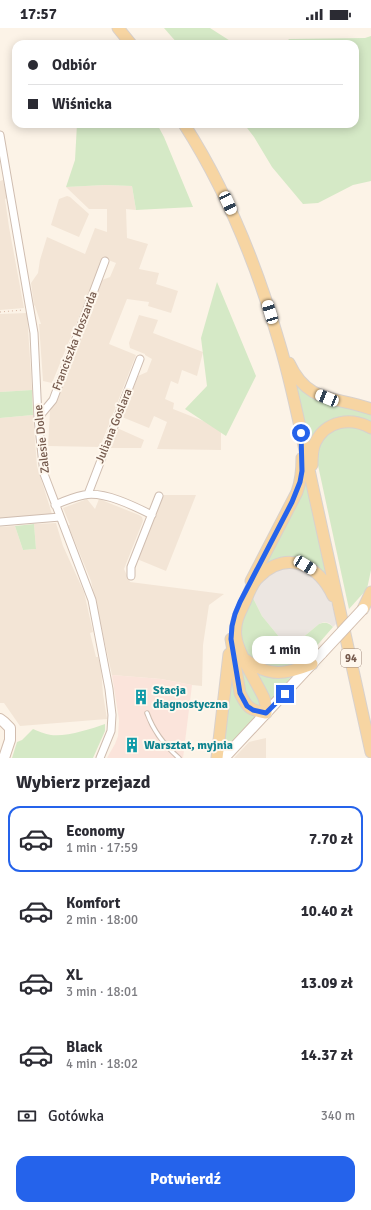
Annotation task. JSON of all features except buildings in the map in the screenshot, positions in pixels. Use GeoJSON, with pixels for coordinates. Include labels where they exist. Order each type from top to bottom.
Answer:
{"type":"FeatureCollection","features":[{"type":"Feature","properties":{"kind":"main road"},"geometry":{"type":"LineString","coordinates":[[118,28],[128,40]]}},
{"type":"Feature","properties":{"kind":"main road","name":"94"},"geometry":{"type":"LineString","coordinates":[[187,128],[196,142],[237,225],[255,267],[279,342],[301,433],[371,752]]}},
{"type":"Feature","properties":{"kind":"main road"},"geometry":{"type":"LineString","coordinates":[[279,342],[296,376],[307,388],[327,398],[371,409]]}},
{"type":"Feature","properties":{"kind":"main road"},"geometry":{"type":"LineString","coordinates":[[314,493],[312,464],[313,450],[320,435],[325,430],[342,422],[356,422],[371,428]]}},
{"type":"Feature","properties":{"kind":"main road"},"geometry":{"type":"LineString","coordinates":[[217,758],[232,626],[235,614],[292,502],[300,482],[302,471],[301,433]]}},
{"type":"Feature","properties":{"kind":"main road"},"geometry":{"type":"LineString","coordinates":[[266,713],[264,698],[244,659],[236,638],[238,615],[254,582],[266,571],[285,563],[305,565],[315,571],[329,586],[341,612]]}},
{"type":"Feature","properties":{"kind":"main road"},"geometry":{"type":"LineString","coordinates":[[363,609],[371,592]]}},
{"type":"Feature","properties":{"kind":"main road"},"geometry":{"type":"LineString","coordinates":[[224,758],[371,600]]}},
{"type":"Feature","properties":{"kind":"main road"},"geometry":{"type":"LineString","coordinates":[[231,639],[240,693],[243,701],[253,710],[266,713]]}},
{"type":"Feature","properties":{"kind":"main road"},"geometry":{"type":"LineString","coordinates":[[244,659],[258,668],[271,673],[287,672],[312,664]]}},
{"type":"Feature","properties":{"kind":"main road"},"geometry":{"type":"LineString","coordinates":[[0,719],[10,728],[10,740],[4,758]]}},
{"type":"Feature","properties":{"kind":"street","name":"Zalesie Dolne"},"geometry":{"type":"LineString","coordinates":[[0,135],[2,157],[34,333],[38,418],[44,474],[92,600],[109,689],[112,715],[111,731],[100,758]]}},
{"type":"Feature","properties":{"kind":"street","name":"Franciszka Hoszarda"},"geometry":{"type":"LineString","coordinates":[[38,418],[53,400],[105,261]]}},
{"type":"Feature","properties":{"kind":"street","name":"Juliana Goslara"},"geometry":{"type":"LineString","coordinates":[[88,494],[140,359]]}},
{"type":"Feature","properties":{"kind":"street"},"geometry":{"type":"LineString","coordinates":[[55,505],[88,494],[96,494],[116,499],[152,514]]}},
{"type":"Feature","properties":{"kind":"street"},"geometry":{"type":"LineString","coordinates":[[131,576],[130,567],[159,496]]}},
{"type":"Feature","properties":{"kind":"street"},"geometry":{"type":"LineString","coordinates":[[0,522],[60,517]]}},
{"type":"Feature","properties":{"kind":"lane"},"geometry":{"type":"LineString","coordinates":[[147,713],[151,725],[172,752],[179,758]]}},
{"type":"Feature","properties":{"kind":"path"},"geometry":{"type":"LineString","coordinates":[[0,312],[30,309]]}},
{"type":"Feature","properties":{"kind":"shaded area"},"geometry":{"type":"Polygon","coordinates":[[[3,180],[7,198],[5,199],[9,227],[24,308],[0,310],[0,181],[3,180]]]}},
{"type":"Feature","properties":{"kind":"shaded area"},"geometry":{"type":"Polygon","coordinates":[[[105,185],[132,186],[136,210],[126,209],[127,238],[148,244],[139,269],[159,273],[156,284],[178,291],[171,313],[148,306],[149,302],[127,299],[109,344],[136,355],[100,447],[48,446],[50,411],[102,280],[110,277],[116,263],[103,258],[52,383],[43,381],[39,324],[41,324],[34,305],[31,283],[38,273],[40,260],[47,237],[85,254],[95,228],[107,232],[107,209],[89,209],[66,187],[105,185]]]}},
{"type":"Feature","properties":{"kind":"shaded area"},"geometry":{"type":"Polygon","coordinates":[[[67,196],[89,214],[79,237],[51,225],[59,199],[67,196]]]}},
{"type":"Feature","properties":{"kind":"shaded area"},"geometry":{"type":"Polygon","coordinates":[[[27,313],[32,390],[0,392],[0,314],[27,313]]]}},
{"type":"Feature","properties":{"kind":"shaded area"},"geometry":{"type":"Polygon","coordinates":[[[139,315],[158,320],[153,333],[203,352],[197,376],[182,370],[178,384],[171,381],[165,399],[174,403],[173,409],[221,428],[221,450],[157,449],[167,422],[154,416],[149,428],[122,417],[138,376],[147,372],[152,359],[145,354],[130,348],[129,343],[139,315]]]}},
{"type":"Feature","properties":{"kind":"shaded area"},"geometry":{"type":"Polygon","coordinates":[[[33,415],[37,466],[52,514],[0,518],[0,418],[33,415]]]}},
{"type":"Feature","properties":{"kind":"shaded area"},"geometry":{"type":"Polygon","coordinates":[[[117,428],[144,440],[141,448],[109,448],[117,428]]]}},
{"type":"Feature","properties":{"kind":"shaded area"},"geometry":{"type":"Polygon","coordinates":[[[163,495],[196,495],[166,571],[137,559],[163,495]]]}},
{"type":"Feature","properties":{"kind":"shaded area"},"geometry":{"type":"Polygon","coordinates":[[[87,499],[95,509],[99,499],[142,517],[143,521],[124,569],[130,582],[224,594],[209,605],[203,645],[202,686],[161,679],[112,675],[91,581],[68,525],[70,525],[63,508],[87,499]]]}},
{"type":"Feature","properties":{"kind":"shaded area"},"geometry":{"type":"Polygon","coordinates":[[[56,523],[63,546],[84,592],[93,632],[90,633],[96,657],[98,657],[101,669],[107,719],[20,726],[4,703],[0,703],[0,527],[15,526],[23,550],[36,549],[34,524],[56,523]]]}},
{"type":"Feature","properties":{"kind":"shaded area"},"geometry":{"type":"Polygon","coordinates":[[[287,567],[307,570],[329,594],[337,623],[333,627],[329,623],[324,622],[319,624],[289,649],[262,616],[252,596],[260,580],[287,567]]]}},
{"type":"Feature","properties":{"kind":"shaded area"},"geometry":{"type":"Polygon","coordinates":[[[112,675],[161,679],[192,685],[183,758],[107,758],[118,736],[119,720],[112,675]]]}},
{"type":"Feature","properties":{"kind":"shaded area"},"geometry":{"type":"Polygon","coordinates":[[[266,738],[266,758],[234,758],[249,742],[266,738]]]}},
{"type":"Feature","properties":{"kind":"green space"},"geometry":{"type":"Polygon","coordinates":[[[164,28],[210,28],[229,40],[174,40],[164,28]]]}},
{"type":"Feature","properties":{"kind":"green space"},"geometry":{"type":"Polygon","coordinates":[[[371,36],[371,181],[353,185],[318,203],[303,204],[272,167],[247,128],[359,128],[359,40],[288,40],[365,38],[371,36]]]}},
{"type":"Feature","properties":{"kind":"green space"},"geometry":{"type":"Polygon","coordinates":[[[77,128],[159,128],[193,207],[136,210],[132,186],[105,185],[66,187],[75,160],[77,128]]]}},
{"type":"Feature","properties":{"kind":"green space"},"geometry":{"type":"Polygon","coordinates":[[[217,282],[256,376],[226,436],[185,409],[207,386],[201,338],[217,282]]]}},
{"type":"Feature","properties":{"kind":"green space"},"geometry":{"type":"Polygon","coordinates":[[[296,383],[371,412],[371,423],[356,418],[310,444],[296,383]]]}},
{"type":"Feature","properties":{"kind":"green space"},"geometry":{"type":"Polygon","coordinates":[[[32,390],[33,415],[0,418],[0,392],[32,390]]]}},
{"type":"Feature","properties":{"kind":"green space"},"geometry":{"type":"Polygon","coordinates":[[[347,425],[371,431],[371,570],[367,589],[349,609],[316,456],[323,439],[330,432],[347,425]]]}},
{"type":"Feature","properties":{"kind":"green space"},"geometry":{"type":"Polygon","coordinates":[[[304,482],[306,482],[325,576],[318,568],[310,563],[264,565],[304,482]]]}},
{"type":"Feature","properties":{"kind":"green space"},"geometry":{"type":"Polygon","coordinates":[[[34,524],[36,549],[23,550],[15,526],[34,524]]]}},
{"type":"Feature","properties":{"kind":"green space"},"geometry":{"type":"Polygon","coordinates":[[[252,596],[262,616],[289,649],[319,624],[326,623],[333,627],[301,664],[276,669],[252,660],[245,651],[240,634],[243,612],[252,596]]]}},
{"type":"Feature","properties":{"kind":"green space"},"geometry":{"type":"Polygon","coordinates":[[[238,651],[264,709],[247,700],[238,651]]]}},
{"type":"Feature","properties":{"kind":"green space"},"geometry":{"type":"Polygon","coordinates":[[[231,663],[235,688],[257,716],[221,754],[231,663]]]}},
{"type":"Feature","properties":{"kind":"green space"},"geometry":{"type":"Polygon","coordinates":[[[251,667],[292,676],[271,701],[251,667]]]}},
{"type":"Feature","properties":{"kind":"green space"},"geometry":{"type":"Polygon","coordinates":[[[105,724],[105,731],[93,758],[12,758],[17,742],[22,740],[33,729],[51,735],[64,735],[105,724]]]}},
{"type":"Feature","properties":{"kind":"place","name":"Stacja diagnostyczna"},"geometry":{"type":"Point","coordinates":[141,697]}},
{"type":"Feature","properties":{"kind":"place","name":"Warsztat, myjnia"},"geometry":{"type":"Point","coordinates":[132,745]}},
{"type":"Feature","properties":{"kind":"route"},"geometry":{"type":"LineString","coordinates":[[285,694],[266,713],[253,710],[247,706],[240,693],[231,639],[235,614],[297,492],[302,471],[301,433]]}}]}
